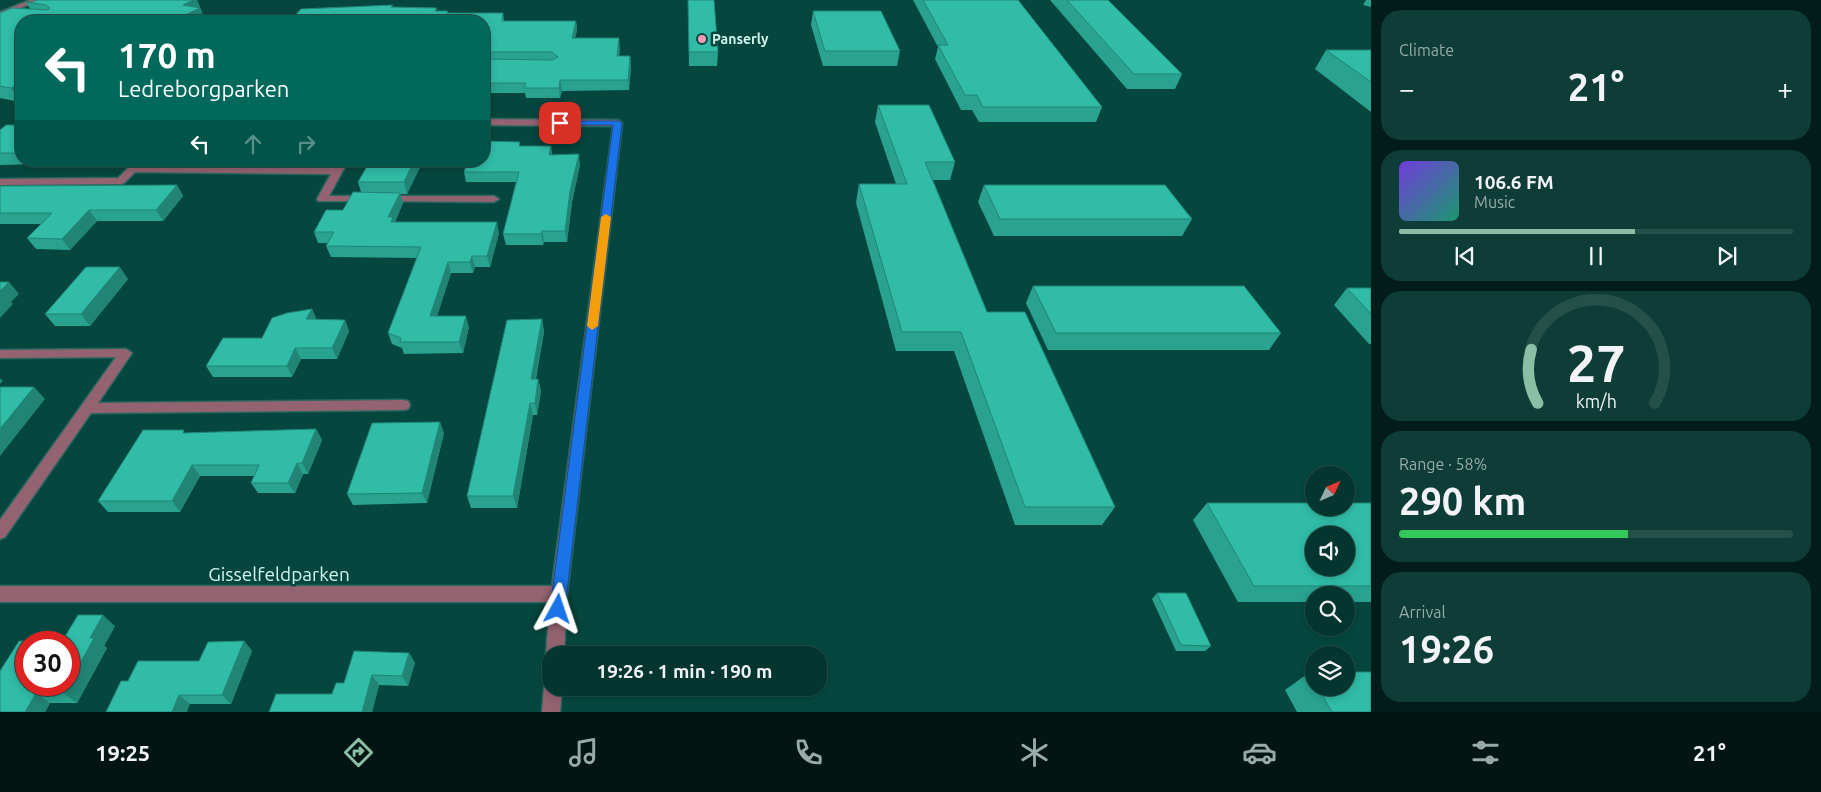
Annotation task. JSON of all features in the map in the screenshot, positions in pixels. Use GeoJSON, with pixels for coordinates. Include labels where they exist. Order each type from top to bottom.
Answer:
{"type":"FeatureCollection","features":[{"type":"Feature","properties":{"kind":"street"},"geometry":{"type":"LineString","coordinates":[[1,14],[36,0]]}},
{"type":"Feature","properties":{"kind":"street"},"geometry":{"type":"LineString","coordinates":[[1,14],[15,17]]}},
{"type":"Feature","properties":{"kind":"street"},"geometry":{"type":"LineString","coordinates":[[490,122],[618,123],[559,594],[556,646]]}},
{"type":"Feature","properties":{"kind":"street"},"geometry":{"type":"LineString","coordinates":[[339,167],[322,199],[494,199]]}},
{"type":"Feature","properties":{"kind":"street"},"geometry":{"type":"LineString","coordinates":[[0,182],[121,181],[132,169],[337,170]]}},
{"type":"Feature","properties":{"kind":"street"},"geometry":{"type":"LineString","coordinates":[[0,354],[126,353],[0,532]]}},
{"type":"Feature","properties":{"kind":"street"},"geometry":{"type":"LineString","coordinates":[[88,408],[403,405]]}},
{"type":"Feature","properties":{"kind":"street","name":"Gisselfeldparken"},"geometry":{"type":"LineString","coordinates":[[0,594],[559,594]]}},
{"type":"Feature","properties":{"kind":"street"},"geometry":{"type":"LineString","coordinates":[[552,712],[553,696]]}},
{"type":"Feature","properties":{"kind":"building"},"geometry":{"type":"Polygon","coordinates":[[[37,0],[193,0],[183,5],[200,8],[185,15],[15,15],[15,86],[11,88],[0,86],[0,13],[12,8],[48,10],[50,8],[46,5],[26,2],[37,0]]]}},
{"type":"Feature","properties":{"kind":"building","name":"Panserly"},"geometry":{"type":"Polygon","coordinates":[[[688,0],[714,0],[718,52],[689,52],[688,0]]]}},
{"type":"Feature","properties":{"kind":"building"},"geometry":{"type":"Polygon","coordinates":[[[923,0],[1018,0],[1102,107],[983,107],[977,95],[965,95],[938,45],[948,45],[923,0]]]}},
{"type":"Feature","properties":{"kind":"building"},"geometry":{"type":"Polygon","coordinates":[[[1067,0],[1108,0],[1182,74],[1134,74],[1067,0]]]}},
{"type":"Feature","properties":{"kind":"building"},"geometry":{"type":"Polygon","coordinates":[[[393,5],[391,7],[437,8],[435,11],[448,11],[447,13],[503,13],[502,21],[576,21],[572,38],[619,38],[617,56],[630,56],[628,80],[560,80],[559,88],[524,88],[526,83],[490,83],[490,59],[552,60],[558,57],[552,52],[490,52],[490,15],[296,15],[301,9],[393,5]]]}},
{"type":"Feature","properties":{"kind":"building"},"geometry":{"type":"Polygon","coordinates":[[[813,11],[881,11],[900,51],[825,51],[813,11]]]}},
{"type":"Feature","properties":{"kind":"building"},"geometry":{"type":"Polygon","coordinates":[[[1326,50],[1371,50],[1371,82],[1326,50]]]}},
{"type":"Feature","properties":{"kind":"building"},"geometry":{"type":"Polygon","coordinates":[[[878,105],[929,105],[955,162],[925,162],[987,312],[1025,312],[1115,507],[1025,507],[961,332],[902,332],[859,184],[907,184],[878,105]]]}},
{"type":"Feature","properties":{"kind":"building"},"geometry":{"type":"Polygon","coordinates":[[[6,125],[15,125],[15,153],[0,153],[0,130],[6,125]]]}},
{"type":"Feature","properties":{"kind":"building"},"geometry":{"type":"Polygon","coordinates":[[[490,141],[520,142],[519,146],[551,146],[549,155],[579,154],[570,191],[565,231],[542,231],[541,234],[503,234],[519,172],[464,172],[466,167],[490,167],[490,141]]]}},
{"type":"Feature","properties":{"kind":"building"},"geometry":{"type":"Polygon","coordinates":[[[367,167],[411,167],[404,182],[358,182],[367,167]]]}},
{"type":"Feature","properties":{"kind":"building"},"geometry":{"type":"Polygon","coordinates":[[[177,185],[156,210],[89,210],[62,239],[27,238],[52,213],[0,213],[0,186],[177,185]]]}},
{"type":"Feature","properties":{"kind":"building"},"geometry":{"type":"Polygon","coordinates":[[[984,185],[1165,185],[1192,219],[1000,219],[984,185]]]}},
{"type":"Feature","properties":{"kind":"building"},"geometry":{"type":"Polygon","coordinates":[[[353,192],[400,193],[388,217],[393,217],[391,222],[497,222],[487,256],[472,256],[470,262],[448,262],[430,316],[466,316],[459,342],[400,342],[401,338],[388,333],[421,247],[326,246],[334,232],[314,232],[326,210],[343,210],[353,192]]]}},
{"type":"Feature","properties":{"kind":"building"},"geometry":{"type":"Polygon","coordinates":[[[86,267],[120,267],[81,314],[45,314],[86,267]]]}},
{"type":"Feature","properties":{"kind":"building"},"geometry":{"type":"Polygon","coordinates":[[[0,282],[9,282],[0,291],[0,282]]]}},
{"type":"Feature","properties":{"kind":"building"},"geometry":{"type":"Polygon","coordinates":[[[1033,286],[1244,286],[1281,333],[1056,333],[1033,286]]]}},
{"type":"Feature","properties":{"kind":"building"},"geometry":{"type":"Polygon","coordinates":[[[1347,288],[1371,288],[1371,314],[1347,288]]]}},
{"type":"Feature","properties":{"kind":"building"},"geometry":{"type":"Polygon","coordinates":[[[312,309],[306,319],[345,320],[332,348],[295,348],[287,366],[206,366],[223,338],[262,338],[272,318],[287,313],[312,309]]]}},
{"type":"Feature","properties":{"kind":"building"},"geometry":{"type":"Polygon","coordinates":[[[542,319],[531,379],[538,379],[535,403],[530,403],[513,496],[467,496],[507,320],[542,319]]]}},
{"type":"Feature","properties":{"kind":"building"},"geometry":{"type":"Polygon","coordinates":[[[0,387],[34,387],[0,429],[0,387]]]}},
{"type":"Feature","properties":{"kind":"building"},"geometry":{"type":"Polygon","coordinates":[[[440,422],[422,493],[347,494],[372,423],[440,422]]]}},
{"type":"Feature","properties":{"kind":"building"},"geometry":{"type":"Polygon","coordinates":[[[316,429],[302,463],[297,463],[288,483],[251,483],[259,465],[192,465],[172,501],[98,501],[143,430],[184,430],[183,433],[316,429]]]}},
{"type":"Feature","properties":{"kind":"building"},"geometry":{"type":"Polygon","coordinates":[[[1207,503],[1305,503],[1305,516],[1355,516],[1355,503],[1371,503],[1371,586],[1254,586],[1207,503]]]}},
{"type":"Feature","properties":{"kind":"building"},"geometry":{"type":"Polygon","coordinates":[[[1157,593],[1186,593],[1211,646],[1181,645],[1157,593]]]}},
{"type":"Feature","properties":{"kind":"building"},"geometry":{"type":"Polygon","coordinates":[[[78,615],[103,615],[90,638],[94,638],[80,664],[80,631],[68,631],[78,615]]]}},
{"type":"Feature","properties":{"kind":"building"},"geometry":{"type":"Polygon","coordinates":[[[244,641],[222,695],[179,695],[172,712],[106,712],[121,681],[128,681],[138,661],[199,661],[208,642],[244,641]]]}},
{"type":"Feature","properties":{"kind":"building"},"geometry":{"type":"Polygon","coordinates":[[[15,647],[15,696],[34,696],[25,712],[0,712],[0,671],[15,647]]]}},
{"type":"Feature","properties":{"kind":"building"},"geometry":{"type":"Polygon","coordinates":[[[354,651],[409,653],[402,676],[372,675],[362,712],[269,712],[276,694],[332,694],[336,683],[344,683],[354,651]]]}},
{"type":"Feature","properties":{"kind":"building"},"geometry":{"type":"Polygon","coordinates":[[[1355,672],[1371,672],[1371,712],[1332,712],[1323,696],[1355,696],[1355,672]]]}},
{"type":"Feature","properties":{"kind":"slow traffic"},"geometry":{"type":"LineString","coordinates":[[592,326],[606,217]]}},
{"type":"Feature","properties":{"kind":"place","name":"Panserly"},"geometry":{"type":"Point","coordinates":[702,39]}},
{"type":"Feature","properties":{"kind":"route"},"geometry":{"type":"LineString","coordinates":[[558,609],[618,123],[560,123]]}}]}
